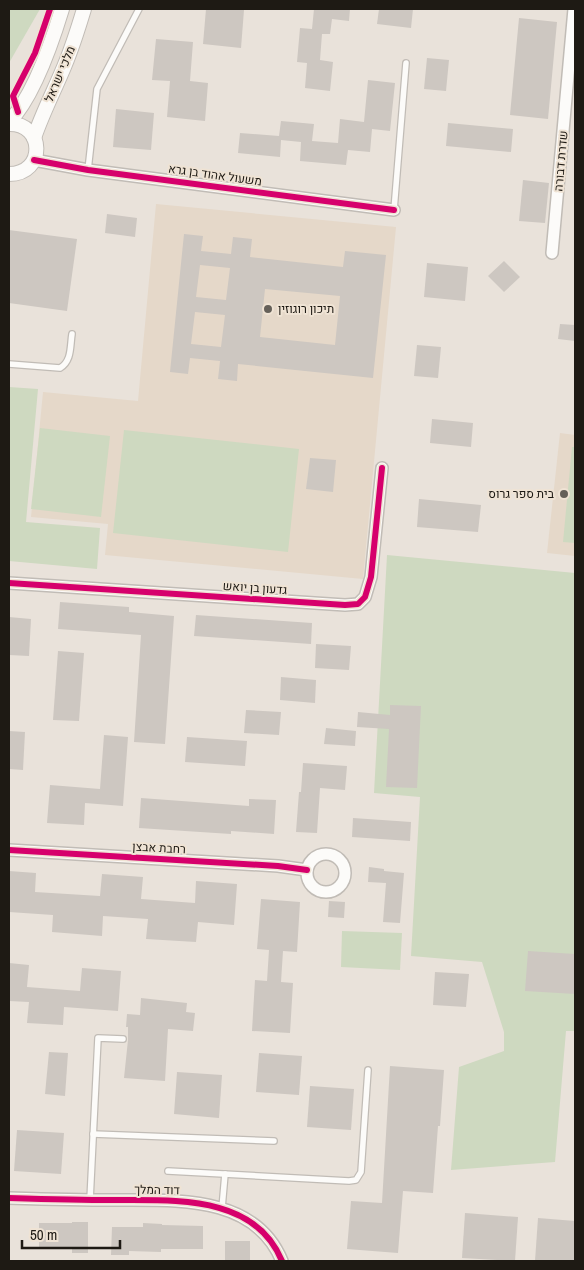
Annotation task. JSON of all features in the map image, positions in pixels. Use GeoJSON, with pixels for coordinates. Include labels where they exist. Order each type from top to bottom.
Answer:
{"type":"FeatureCollection","features":[{"type":"Feature","properties":{"kind":"street","name":"מלכי ישראל"},"geometry":{"type":"LineString","coordinates":[[9,123],[18,112],[40,69],[53,39],[62,9]]}},
{"type":"Feature","properties":{"kind":"street","name":"מלכי ישראל"},"geometry":{"type":"LineString","coordinates":[[34,160],[36,146],[34,138],[38,124],[68,58],[84,9]]}},
{"type":"Feature","properties":{"kind":"street","name":"שדרת דבורה"},"geometry":{"type":"LineString","coordinates":[[552,253],[574,9]]}},
{"type":"Feature","properties":{"kind":"street"},"geometry":{"type":"LineString","coordinates":[[9,123],[23,126],[34,138]]}},
{"type":"Feature","properties":{"kind":"street"},"geometry":{"type":"LineString","coordinates":[[12,177],[30,166],[34,160]]}},
{"type":"Feature","properties":{"kind":"street","name":"משעול אהוד בן גרא"},"geometry":{"type":"LineString","coordinates":[[34,160],[88,170],[394,210]]}},
{"type":"Feature","properties":{"kind":"street","name":"גדעון בן יואש"},"geometry":{"type":"LineString","coordinates":[[9,583],[345,605],[358,604],[365,597],[371,577],[382,468]]}},
{"type":"Feature","properties":{"kind":"street","name":"רחבת אבצן"},"geometry":{"type":"LineString","coordinates":[[9,850],[269,865],[307,870]]}},
{"type":"Feature","properties":{"kind":"street","name":"דוד המלך"},"geometry":{"type":"LineString","coordinates":[[9,1198],[178,1201],[222,1208],[236,1214],[260,1229],[278,1251],[282,1261]]}},
{"type":"Feature","properties":{"kind":"lane"},"geometry":{"type":"LineString","coordinates":[[88,170],[97,89],[140,9]]}},
{"type":"Feature","properties":{"kind":"lane"},"geometry":{"type":"LineString","coordinates":[[394,210],[406,63]]}},
{"type":"Feature","properties":{"kind":"lane"},"geometry":{"type":"LineString","coordinates":[[9,364],[56,368],[64,366],[69,358],[72,334]]}},
{"type":"Feature","properties":{"kind":"lane"},"geometry":{"type":"LineString","coordinates":[[90,1200],[98,1038],[123,1039]]}},
{"type":"Feature","properties":{"kind":"lane"},"geometry":{"type":"LineString","coordinates":[[168,1171],[356,1180],[360,1172],[368,1070]]}},
{"type":"Feature","properties":{"kind":"lane"},"geometry":{"type":"LineString","coordinates":[[93,1134],[274,1141]]}},
{"type":"Feature","properties":{"kind":"lane"},"geometry":{"type":"LineString","coordinates":[[222,1208],[225,1174]]}},
{"type":"Feature","properties":{"kind":"shaded area","name":"תיכון רוגוזין"},"geometry":{"type":"Polygon","coordinates":[[[156,204],[396,227],[363,579],[105,555],[108,524],[31,517],[43,392],[138,401],[156,204]]]}},
{"type":"Feature","properties":{"kind":"shaded area","name":"בית ספר גרוס"},"geometry":{"type":"Polygon","coordinates":[[[560,433],[575,435],[575,556],[547,553],[560,433]]]}},
{"type":"Feature","properties":{"kind":"green space"},"geometry":{"type":"Polygon","coordinates":[[[9,9],[40,9],[9,63],[9,9]]]}},
{"type":"Feature","properties":{"kind":"green space"},"geometry":{"type":"Polygon","coordinates":[[[9,387],[38,389],[26,522],[100,528],[97,569],[9,561],[9,387]]]}},
{"type":"Feature","properties":{"kind":"green space"},"geometry":{"type":"Polygon","coordinates":[[[40,428],[110,436],[101,517],[31,509],[40,428]]]}},
{"type":"Feature","properties":{"kind":"green space"},"geometry":{"type":"Polygon","coordinates":[[[124,430],[299,449],[288,552],[113,533],[124,430]]]}},
{"type":"Feature","properties":{"kind":"green space"},"geometry":{"type":"Polygon","coordinates":[[[572,447],[575,447],[575,543],[563,542],[572,447]]]}},
{"type":"Feature","properties":{"kind":"green space"},"geometry":{"type":"Polygon","coordinates":[[[387,555],[575,573],[575,1031],[566,1031],[555,1162],[451,1170],[459,1067],[504,1051],[504,1032],[482,962],[411,956],[420,797],[374,793],[387,555]]]}},
{"type":"Feature","properties":{"kind":"green space"},"geometry":{"type":"Polygon","coordinates":[[[342,931],[402,933],[400,970],[341,967],[342,931]]]}},
{"type":"Feature","properties":{"kind":"building"},"geometry":{"type":"Polygon","coordinates":[[[206,9],[244,10],[241,48],[203,44],[206,9]]]}},
{"type":"Feature","properties":{"kind":"building"},"geometry":{"type":"Polygon","coordinates":[[[314,9],[350,9],[349,21],[332,19],[330,34],[322,34],[320,60],[333,62],[330,91],[305,88],[307,63],[297,62],[300,28],[312,29],[314,9]]]}},
{"type":"Feature","properties":{"kind":"building"},"geometry":{"type":"Polygon","coordinates":[[[379,9],[413,9],[411,28],[377,24],[379,9]]]}},
{"type":"Feature","properties":{"kind":"building"},"geometry":{"type":"Polygon","coordinates":[[[519,18],[557,22],[548,119],[510,115],[519,18]]]}},
{"type":"Feature","properties":{"kind":"building"},"geometry":{"type":"Polygon","coordinates":[[[156,39],[193,42],[190,81],[208,83],[205,121],[167,117],[170,81],[152,80],[156,39]]]}},
{"type":"Feature","properties":{"kind":"building"},"geometry":{"type":"Polygon","coordinates":[[[427,58],[449,60],[446,91],[424,89],[427,58]]]}},
{"type":"Feature","properties":{"kind":"building"},"geometry":{"type":"Polygon","coordinates":[[[368,80],[395,83],[390,131],[372,129],[370,152],[348,150],[346,165],[300,161],[301,142],[281,140],[280,157],[238,153],[240,133],[279,136],[281,121],[314,124],[312,141],[338,143],[340,119],[364,122],[368,80]]]}},
{"type":"Feature","properties":{"kind":"building"},"geometry":{"type":"Polygon","coordinates":[[[116,109],[154,113],[151,150],[113,147],[116,109]]]}},
{"type":"Feature","properties":{"kind":"building"},"geometry":{"type":"Polygon","coordinates":[[[448,123],[513,129],[511,152],[446,146],[448,123]]]}},
{"type":"Feature","properties":{"kind":"building"},"geometry":{"type":"Polygon","coordinates":[[[523,180],[549,183],[545,223],[519,221],[523,180]]]}},
{"type":"Feature","properties":{"kind":"building"},"geometry":{"type":"Polygon","coordinates":[[[107,214],[137,218],[135,237],[105,233],[107,214]]]}},
{"type":"Feature","properties":{"kind":"building"},"geometry":{"type":"Polygon","coordinates":[[[9,230],[77,239],[67,311],[9,303],[9,230]]]}},
{"type":"Feature","properties":{"kind":"building"},"geometry":{"type":"Polygon","coordinates":[[[184,234],[203,236],[201,251],[231,254],[233,237],[252,239],[250,257],[343,267],[345,251],[386,255],[373,378],[238,364],[237,381],[218,379],[220,361],[190,358],[188,374],[170,372],[184,234]],[[200,265],[196,297],[226,300],[230,268],[200,265]],[[265,289],[260,337],[335,345],[340,296],[265,289]],[[195,312],[191,344],[221,347],[225,315],[195,312]]]}},
{"type":"Feature","properties":{"kind":"building"},"geometry":{"type":"Polygon","coordinates":[[[504,261],[520,277],[504,292],[488,276],[504,261]]]}},
{"type":"Feature","properties":{"kind":"building"},"geometry":{"type":"Polygon","coordinates":[[[427,263],[468,267],[465,301],[424,297],[427,263]]]}},
{"type":"Feature","properties":{"kind":"building"},"geometry":{"type":"Polygon","coordinates":[[[560,324],[575,325],[575,341],[558,339],[560,324]]]}},
{"type":"Feature","properties":{"kind":"building"},"geometry":{"type":"Polygon","coordinates":[[[417,345],[441,347],[438,378],[414,376],[417,345]]]}},
{"type":"Feature","properties":{"kind":"building"},"geometry":{"type":"Polygon","coordinates":[[[432,419],[473,423],[471,447],[430,443],[432,419]]]}},
{"type":"Feature","properties":{"kind":"building"},"geometry":{"type":"Polygon","coordinates":[[[310,458],[336,460],[333,492],[306,489],[310,458]]]}},
{"type":"Feature","properties":{"kind":"building"},"geometry":{"type":"Polygon","coordinates":[[[419,499],[481,505],[478,532],[417,527],[419,499]]]}},
{"type":"Feature","properties":{"kind":"building"},"geometry":{"type":"Polygon","coordinates":[[[60,602],[129,607],[129,612],[174,616],[165,744],[134,742],[141,635],[58,629],[60,602]]]}},
{"type":"Feature","properties":{"kind":"building"},"geometry":{"type":"Polygon","coordinates":[[[196,615],[312,623],[311,644],[194,636],[196,615]]]}},
{"type":"Feature","properties":{"kind":"building"},"geometry":{"type":"Polygon","coordinates":[[[9,617],[31,619],[29,656],[9,655],[9,617]]]}},
{"type":"Feature","properties":{"kind":"building"},"geometry":{"type":"Polygon","coordinates":[[[316,644],[351,646],[349,670],[315,668],[316,644]]]}},
{"type":"Feature","properties":{"kind":"building"},"geometry":{"type":"Polygon","coordinates":[[[58,651],[84,653],[79,721],[53,720],[58,651]]]}},
{"type":"Feature","properties":{"kind":"building"},"geometry":{"type":"Polygon","coordinates":[[[281,677],[316,680],[315,703],[280,700],[281,677]]]}},
{"type":"Feature","properties":{"kind":"building"},"geometry":{"type":"Polygon","coordinates":[[[390,705],[421,706],[417,788],[386,787],[389,729],[357,727],[358,712],[390,715],[390,705]]]}},
{"type":"Feature","properties":{"kind":"building"},"geometry":{"type":"Polygon","coordinates":[[[246,710],[281,712],[279,735],[244,733],[246,710]]]}},
{"type":"Feature","properties":{"kind":"building"},"geometry":{"type":"Polygon","coordinates":[[[326,728],[356,731],[355,746],[324,744],[326,728]]]}},
{"type":"Feature","properties":{"kind":"building"},"geometry":{"type":"Polygon","coordinates":[[[9,731],[25,732],[23,770],[9,769],[9,731]]]}},
{"type":"Feature","properties":{"kind":"building"},"geometry":{"type":"Polygon","coordinates":[[[104,735],[128,737],[123,806],[85,803],[84,825],[47,823],[50,785],[100,789],[104,735]]]}},
{"type":"Feature","properties":{"kind":"building"},"geometry":{"type":"Polygon","coordinates":[[[187,737],[247,741],[245,766],[185,762],[187,737]]]}},
{"type":"Feature","properties":{"kind":"building"},"geometry":{"type":"Polygon","coordinates":[[[303,763],[347,766],[345,790],[320,788],[317,833],[296,832],[303,763]]]}},
{"type":"Feature","properties":{"kind":"building"},"geometry":{"type":"Polygon","coordinates":[[[141,798],[249,806],[249,799],[276,800],[274,834],[231,831],[231,834],[139,828],[141,798]]]}},
{"type":"Feature","properties":{"kind":"building"},"geometry":{"type":"Polygon","coordinates":[[[353,818],[411,822],[410,841],[352,837],[353,818]]]}},
{"type":"Feature","properties":{"kind":"building"},"geometry":{"type":"Polygon","coordinates":[[[369,867],[404,873],[400,923],[383,922],[386,883],[368,882],[369,867]]]}},
{"type":"Feature","properties":{"kind":"building"},"geometry":{"type":"Polygon","coordinates":[[[9,871],[36,873],[35,892],[100,896],[102,874],[143,877],[141,899],[195,903],[196,881],[237,884],[234,925],[198,922],[196,942],[146,939],[148,919],[103,916],[102,936],[52,932],[53,915],[9,912],[9,871]]]}},
{"type":"Feature","properties":{"kind":"building"},"geometry":{"type":"Polygon","coordinates":[[[261,899],[300,902],[297,952],[283,951],[281,982],[293,983],[290,1033],[252,1031],[255,980],[267,981],[269,950],[257,949],[261,899]]]}},
{"type":"Feature","properties":{"kind":"building"},"geometry":{"type":"Polygon","coordinates":[[[329,901],[345,902],[344,918],[328,917],[329,901]]]}},
{"type":"Feature","properties":{"kind":"building"},"geometry":{"type":"Polygon","coordinates":[[[528,951],[575,954],[575,994],[525,991],[528,951]]]}},
{"type":"Feature","properties":{"kind":"building"},"geometry":{"type":"Polygon","coordinates":[[[9,963],[29,965],[27,987],[80,991],[82,968],[121,971],[118,1011],[64,1007],[63,1025],[27,1023],[29,1002],[9,1001],[9,963]]]}},
{"type":"Feature","properties":{"kind":"building"},"geometry":{"type":"Polygon","coordinates":[[[435,972],[469,974],[466,1007],[433,1005],[435,972]]]}},
{"type":"Feature","properties":{"kind":"building"},"geometry":{"type":"Polygon","coordinates":[[[141,998],[187,1003],[186,1012],[195,1013],[193,1031],[168,1029],[165,1081],[124,1078],[128,1040],[127,1014],[140,1015],[141,998]]]}},
{"type":"Feature","properties":{"kind":"building"},"geometry":{"type":"Polygon","coordinates":[[[49,1052],[68,1053],[65,1096],[45,1094],[49,1052]]]}},
{"type":"Feature","properties":{"kind":"building"},"geometry":{"type":"Polygon","coordinates":[[[259,1053],[302,1056],[299,1095],[256,1092],[259,1053]]]}},
{"type":"Feature","properties":{"kind":"building"},"geometry":{"type":"Polygon","coordinates":[[[390,1066],[444,1070],[433,1193],[403,1191],[398,1253],[347,1249],[351,1201],[382,1203],[390,1066]]]}},
{"type":"Feature","properties":{"kind":"building"},"geometry":{"type":"Polygon","coordinates":[[[177,1072],[222,1075],[219,1118],[174,1114],[177,1072]]]}},
{"type":"Feature","properties":{"kind":"building"},"geometry":{"type":"Polygon","coordinates":[[[310,1086],[354,1089],[351,1130],[307,1127],[310,1086]]]}},
{"type":"Feature","properties":{"kind":"building"},"geometry":{"type":"Polygon","coordinates":[[[17,1130],[64,1133],[61,1174],[14,1171],[17,1130]]]}},
{"type":"Feature","properties":{"kind":"building"},"geometry":{"type":"Polygon","coordinates":[[[465,1213],[518,1217],[515,1261],[462,1258],[465,1213]]]}},
{"type":"Feature","properties":{"kind":"building"},"geometry":{"type":"Polygon","coordinates":[[[538,1218],[575,1221],[575,1261],[535,1261],[538,1218]]]}},
{"type":"Feature","properties":{"kind":"building"},"geometry":{"type":"Polygon","coordinates":[[[88,1222],[88,1253],[72,1253],[72,1249],[39,1249],[39,1223],[88,1222]]]}},
{"type":"Feature","properties":{"kind":"building"},"geometry":{"type":"Polygon","coordinates":[[[143,1223],[203,1226],[203,1249],[161,1249],[161,1252],[129,1251],[129,1255],[111,1255],[112,1227],[143,1227],[143,1223]]]}},
{"type":"Feature","properties":{"kind":"building"},"geometry":{"type":"Polygon","coordinates":[[[225,1241],[250,1241],[250,1261],[225,1261],[225,1241]]]}},
{"type":"Feature","properties":{"kind":"cycle path"},"geometry":{"type":"LineString","coordinates":[[18,112],[13,96],[35,53],[50,9]]}},
{"type":"Feature","properties":{"kind":"cycle path"},"geometry":{"type":"LineString","coordinates":[[34,160],[88,170],[394,210]]}},
{"type":"Feature","properties":{"kind":"cycle path"},"geometry":{"type":"LineString","coordinates":[[9,583],[345,605],[358,604],[365,597],[371,577],[382,468]]}},
{"type":"Feature","properties":{"kind":"cycle path"},"geometry":{"type":"LineString","coordinates":[[9,850],[278,866],[307,870]]}},
{"type":"Feature","properties":{"kind":"cycle path"},"geometry":{"type":"LineString","coordinates":[[9,1198],[160,1200],[209,1205],[232,1212],[252,1223],[269,1239],[282,1261]]}},
{"type":"Feature","properties":{"kind":"place","name":"תיכון רוגוזין"},"geometry":{"type":"Point","coordinates":[268,309]}},
{"type":"Feature","properties":{"kind":"place","name":"בית ספר גרוס"},"geometry":{"type":"Point","coordinates":[564,494]}}]}
